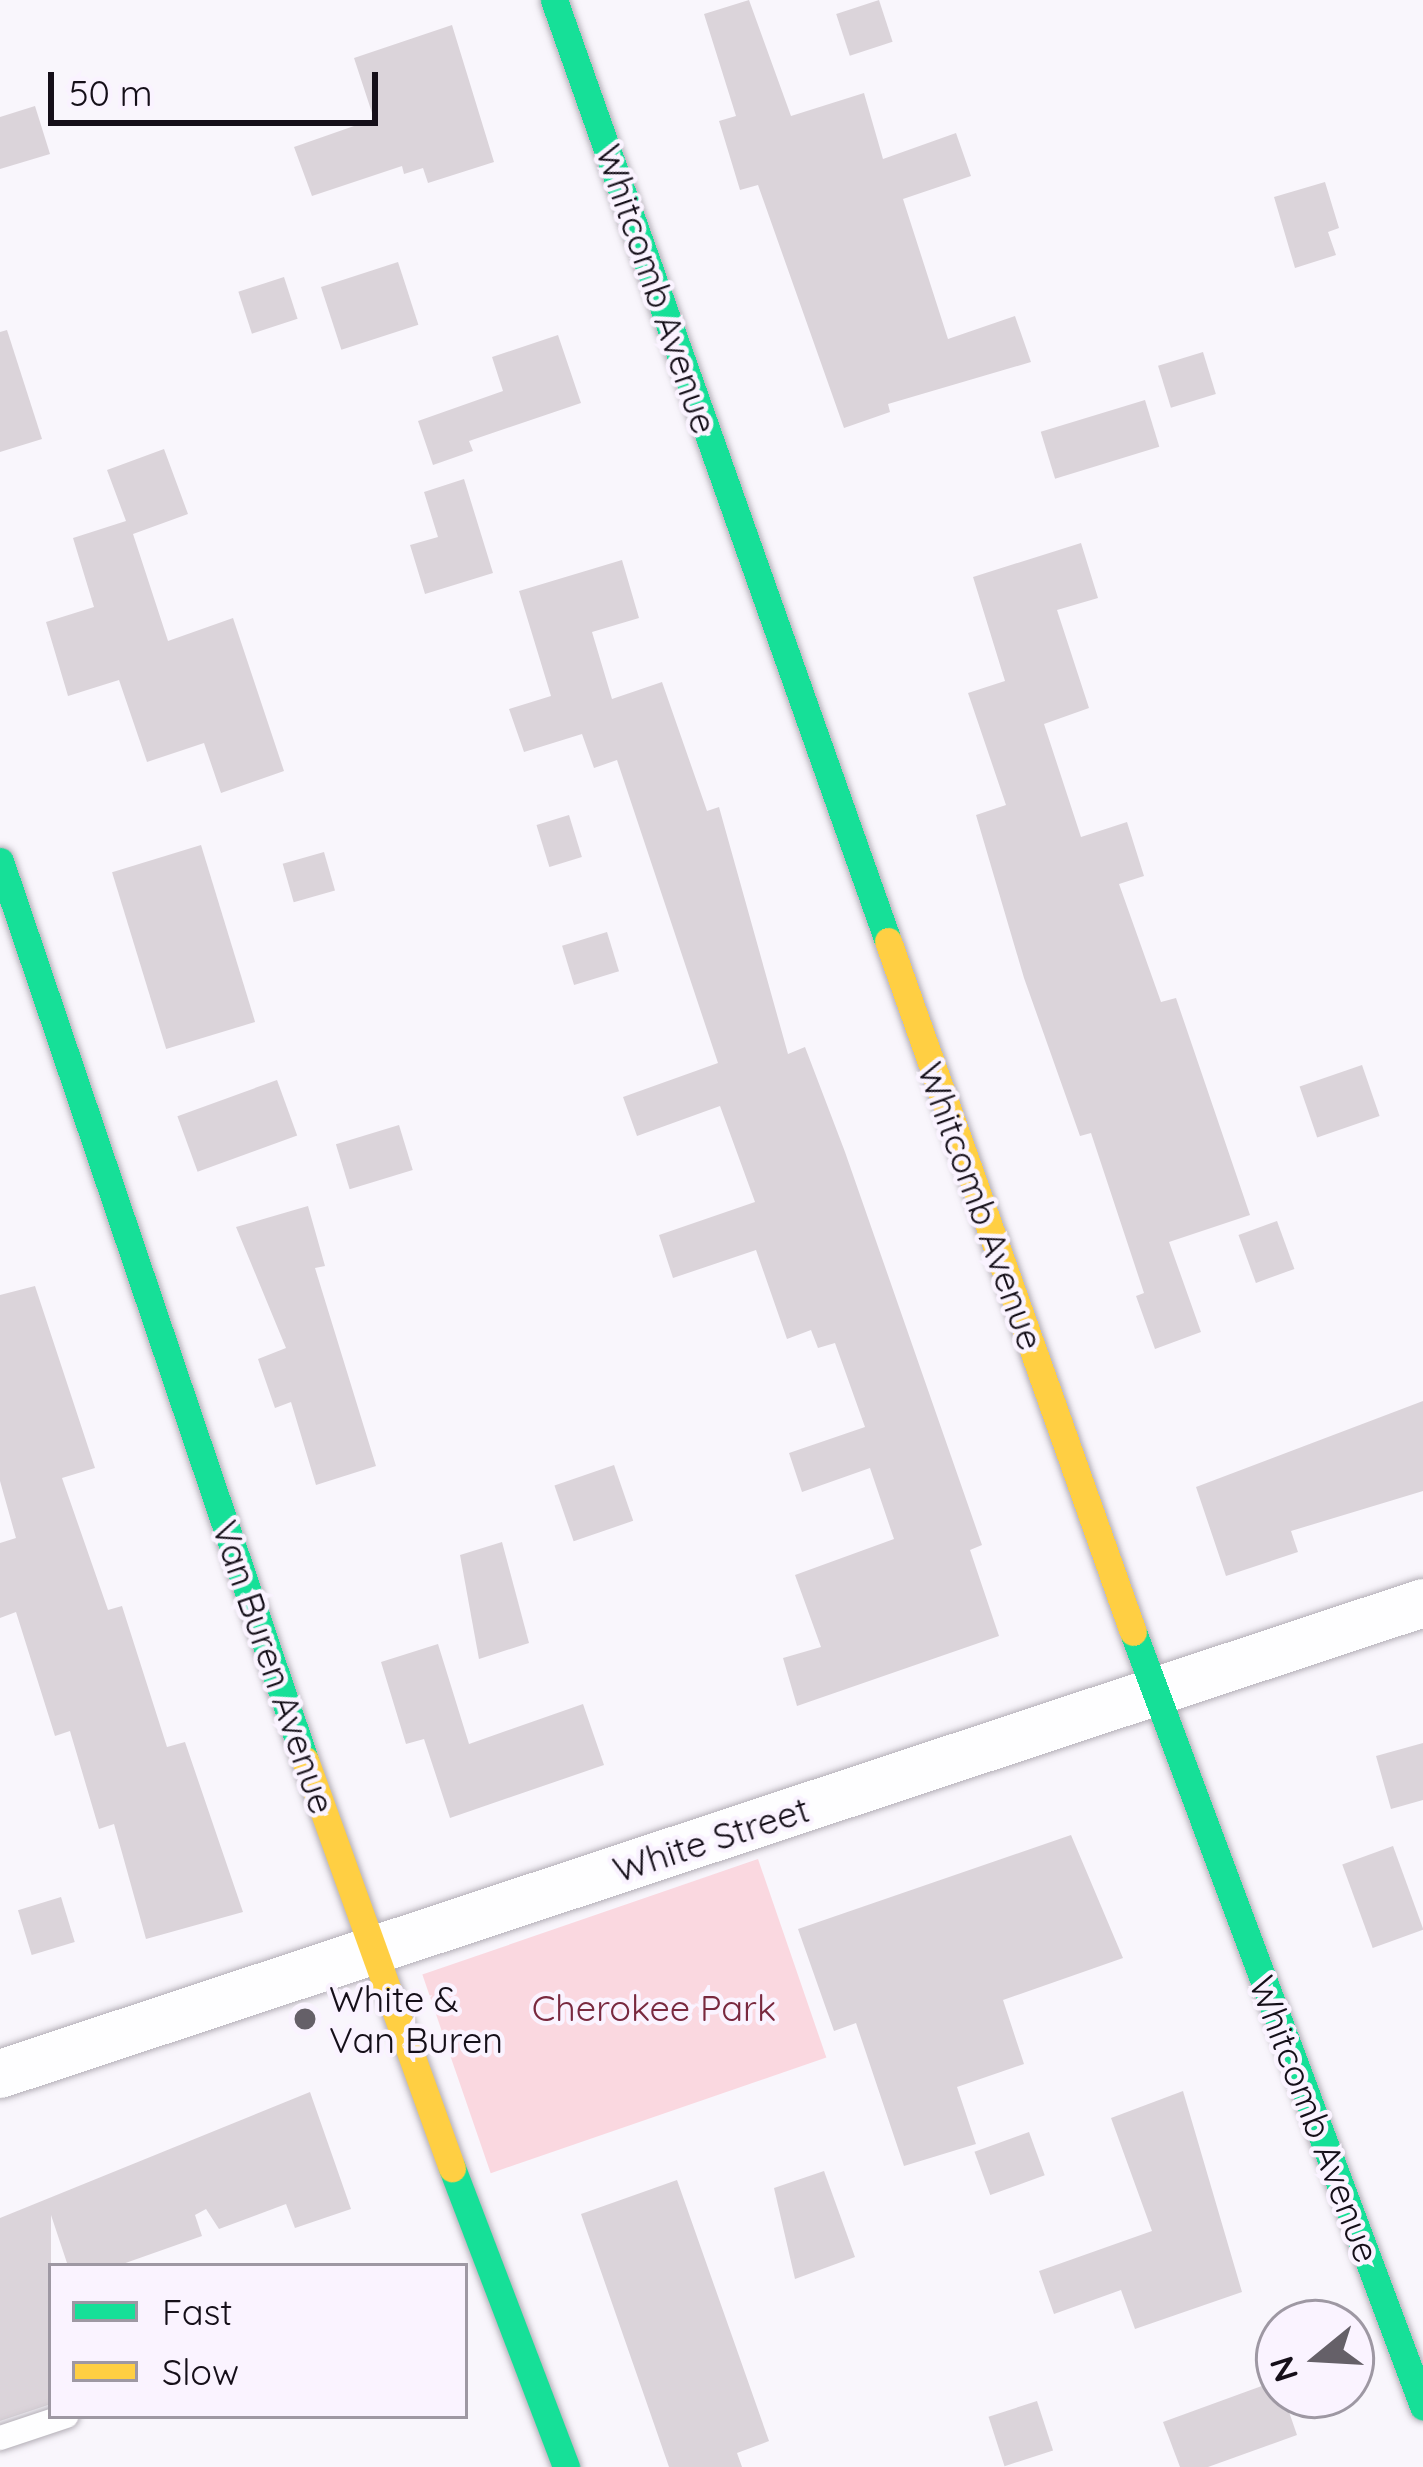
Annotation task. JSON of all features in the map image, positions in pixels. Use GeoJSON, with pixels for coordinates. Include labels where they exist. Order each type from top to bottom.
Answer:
{"type":"FeatureCollection","features":[{"type":"Feature","properties":{"kind":"street","name":"Whitcomb Avenue"},"geometry":{"type":"LineString","coordinates":[[554,0],[1154,1692],[1423,2406]]}},
{"type":"Feature","properties":{"kind":"street","name":"Van Buren Avenue"},"geometry":{"type":"LineString","coordinates":[[0,861],[478,2276],[566,2467]]}},
{"type":"Feature","properties":{"kind":"street","name":"White Street"},"geometry":{"type":"LineString","coordinates":[[0,2074],[1423,1603]]}},
{"type":"Feature","properties":{"kind":"lane"},"geometry":{"type":"LineString","coordinates":[[0,2438],[57,2419]]}},
{"type":"Feature","properties":{"kind":"green space","name":"Cherokee Park"},"geometry":{"type":"Polygon","coordinates":[[[758,1859],[826,2058],[491,2173],[422,1975],[758,1859]]]}},
{"type":"Feature","properties":{"kind":"building"},"geometry":{"type":"Polygon","coordinates":[[[749,0],[791,116],[864,93],[883,159],[956,133],[971,176],[903,199],[948,339],[1015,316],[1031,362],[888,404],[890,412],[844,428],[758,185],[740,190],[719,121],[736,116],[704,14],[749,0]]]}},
{"type":"Feature","properties":{"kind":"building"},"geometry":{"type":"Polygon","coordinates":[[[879,0],[893,42],[850,56],[836,14],[879,0]]]}},
{"type":"Feature","properties":{"kind":"building"},"geometry":{"type":"Polygon","coordinates":[[[452,25],[494,162],[428,183],[423,168],[404,174],[402,166],[312,196],[294,147],[374,119],[354,58],[452,25]]]}},
{"type":"Feature","properties":{"kind":"building"},"geometry":{"type":"Polygon","coordinates":[[[35,106],[50,154],[0,169],[0,117],[35,106]]]}},
{"type":"Feature","properties":{"kind":"building"},"geometry":{"type":"Polygon","coordinates":[[[1325,182],[1339,228],[1328,232],[1336,255],[1295,268],[1274,197],[1325,182]]]}},
{"type":"Feature","properties":{"kind":"building"},"geometry":{"type":"Polygon","coordinates":[[[398,262],[418,325],[341,350],[321,287],[398,262]]]}},
{"type":"Feature","properties":{"kind":"building"},"geometry":{"type":"Polygon","coordinates":[[[284,277],[298,319],[252,334],[238,292],[284,277]]]}},
{"type":"Feature","properties":{"kind":"building"},"geometry":{"type":"Polygon","coordinates":[[[7,330],[42,439],[0,452],[0,332],[7,330]]]}},
{"type":"Feature","properties":{"kind":"building"},"geometry":{"type":"Polygon","coordinates":[[[558,335],[581,403],[469,441],[473,451],[433,465],[418,421],[503,391],[492,357],[558,335]]]}},
{"type":"Feature","properties":{"kind":"building"},"geometry":{"type":"Polygon","coordinates":[[[1203,352],[1216,394],[1171,408],[1158,366],[1203,352]]]}},
{"type":"Feature","properties":{"kind":"building"},"geometry":{"type":"Polygon","coordinates":[[[1145,400],[1159,447],[1055,479],[1041,432],[1145,400]]]}},
{"type":"Feature","properties":{"kind":"building"},"geometry":{"type":"Polygon","coordinates":[[[164,449],[188,514],[133,534],[168,641],[233,618],[284,771],[221,793],[204,743],[147,762],[119,680],[68,696],[46,622],[94,607],[73,538],[126,521],[107,470],[164,449]]]}},
{"type":"Feature","properties":{"kind":"building"},"geometry":{"type":"Polygon","coordinates":[[[464,479],[493,573],[425,594],[410,545],[438,537],[424,492],[464,479]]]}},
{"type":"Feature","properties":{"kind":"building"},"geometry":{"type":"Polygon","coordinates":[[[1081,543],[1098,598],[1057,610],[1089,708],[1044,724],[1081,837],[1127,822],[1144,876],[1119,884],[1161,1002],[1176,998],[1250,1215],[1169,1242],[1201,1332],[1155,1349],[1136,1296],[1144,1293],[1091,1133],[1080,1136],[1024,978],[976,815],[1006,805],[968,693],[1005,681],[973,577],[1081,543]]]}},
{"type":"Feature","properties":{"kind":"building"},"geometry":{"type":"Polygon","coordinates":[[[622,560],[639,618],[592,632],[612,699],[662,682],[707,811],[719,807],[788,1054],[805,1047],[845,1152],[982,1545],[970,1550],[999,1636],[797,1706],[783,1658],[821,1647],[795,1575],[894,1539],[870,1468],[802,1492],[789,1453],[865,1427],[835,1343],[818,1348],[811,1330],[787,1339],[756,1250],[673,1278],[659,1235],[755,1202],[720,1106],[637,1136],[623,1097],[718,1063],[617,760],[594,768],[582,734],[524,752],[509,709],[551,696],[519,591],[622,560]]]}},
{"type":"Feature","properties":{"kind":"building"},"geometry":{"type":"Polygon","coordinates":[[[569,815],[582,857],[549,867],[536,825],[569,815]]]}},
{"type":"Feature","properties":{"kind":"building"},"geometry":{"type":"Polygon","coordinates":[[[201,845],[255,1022],[166,1049],[112,872],[201,845]]]}},
{"type":"Feature","properties":{"kind":"building"},"geometry":{"type":"Polygon","coordinates":[[[324,852],[335,890],[294,902],[283,864],[324,852]]]}},
{"type":"Feature","properties":{"kind":"building"},"geometry":{"type":"Polygon","coordinates":[[[607,932],[619,971],[574,985],[562,946],[607,932]]]}},
{"type":"Feature","properties":{"kind":"building"},"geometry":{"type":"Polygon","coordinates":[[[1362,1065],[1380,1116],[1317,1138],[1300,1086],[1362,1065]]]}},
{"type":"Feature","properties":{"kind":"building"},"geometry":{"type":"Polygon","coordinates":[[[277,1080],[297,1135],[198,1172],[177,1116],[277,1080]]]}},
{"type":"Feature","properties":{"kind":"building"},"geometry":{"type":"Polygon","coordinates":[[[399,1125],[413,1170],[350,1189],[336,1144],[399,1125]]]}},
{"type":"Feature","properties":{"kind":"building"},"geometry":{"type":"Polygon","coordinates":[[[308,1206],[325,1266],[315,1268],[376,1466],[316,1485],[291,1402],[275,1408],[258,1359],[286,1348],[236,1227],[308,1206]]]}},
{"type":"Feature","properties":{"kind":"building"},"geometry":{"type":"Polygon","coordinates":[[[1277,1221],[1294,1269],[1256,1283],[1238,1235],[1277,1221]]]}},
{"type":"Feature","properties":{"kind":"building"},"geometry":{"type":"Polygon","coordinates":[[[35,1286],[95,1468],[62,1478],[108,1610],[122,1606],[167,1747],[185,1742],[243,1912],[146,1939],[114,1824],[99,1829],[70,1731],[55,1736],[16,1612],[0,1618],[0,1543],[16,1538],[0,1481],[0,1295],[35,1286]]]}},
{"type":"Feature","properties":{"kind":"building"},"geometry":{"type":"Polygon","coordinates":[[[1423,1401],[1423,1491],[1291,1531],[1298,1552],[1226,1576],[1196,1487],[1423,1401]]]}},
{"type":"Feature","properties":{"kind":"building"},"geometry":{"type":"Polygon","coordinates":[[[614,1465],[633,1521],[574,1541],[554,1486],[614,1465]]]}},
{"type":"Feature","properties":{"kind":"building"},"geometry":{"type":"Polygon","coordinates":[[[502,1542],[529,1643],[479,1659],[460,1555],[502,1542]]]}},
{"type":"Feature","properties":{"kind":"building"},"geometry":{"type":"Polygon","coordinates":[[[438,1644],[469,1744],[583,1704],[604,1765],[450,1818],[424,1739],[406,1744],[381,1662],[438,1644]]]}},
{"type":"Feature","properties":{"kind":"building"},"geometry":{"type":"Polygon","coordinates":[[[1423,1743],[1423,1800],[1391,1809],[1376,1756],[1423,1743]]]}},
{"type":"Feature","properties":{"kind":"building"},"geometry":{"type":"Polygon","coordinates":[[[1071,1835],[1123,1958],[1003,2000],[1024,2064],[957,2087],[976,2144],[904,2166],[856,2023],[834,2031],[798,1929],[1071,1835]]]}},
{"type":"Feature","properties":{"kind":"building"},"geometry":{"type":"Polygon","coordinates":[[[1393,1846],[1423,1930],[1373,1948],[1342,1864],[1393,1846]]]}},
{"type":"Feature","properties":{"kind":"building"},"geometry":{"type":"Polygon","coordinates":[[[61,1897],[75,1942],[32,1955],[18,1910],[61,1897]]]}},
{"type":"Feature","properties":{"kind":"building"},"geometry":{"type":"Polygon","coordinates":[[[1183,2091],[1242,2292],[1135,2329],[1121,2290],[1054,2314],[1039,2271],[1152,2231],[1111,2118],[1183,2091]]]}},
{"type":"Feature","properties":{"kind":"building"},"geometry":{"type":"Polygon","coordinates":[[[310,2092],[351,2209],[295,2228],[286,2204],[219,2229],[206,2209],[195,2215],[202,2236],[126,2263],[67,2263],[51,2215],[48,2405],[0,2421],[0,2218],[310,2092]]]}},
{"type":"Feature","properties":{"kind":"building"},"geometry":{"type":"Polygon","coordinates":[[[1029,2132],[1045,2175],[990,2195],[974,2152],[1029,2132]]]}},
{"type":"Feature","properties":{"kind":"building"},"geometry":{"type":"Polygon","coordinates":[[[824,2171],[855,2257],[795,2279],[774,2188],[824,2171]]]}},
{"type":"Feature","properties":{"kind":"building"},"geometry":{"type":"Polygon","coordinates":[[[677,2180],[769,2441],[737,2453],[742,2467],[669,2467],[581,2214],[677,2180]]]}},
{"type":"Feature","properties":{"kind":"building"},"geometry":{"type":"Polygon","coordinates":[[[1255,2388],[1255,2419],[1291,2419],[1297,2435],[1208,2467],[1180,2467],[1163,2422],[1255,2388]]]}},
{"type":"Feature","properties":{"kind":"building"},"geometry":{"type":"Polygon","coordinates":[[[1037,2401],[1053,2450],[1005,2466],[988,2417],[1037,2401]]]}},
{"type":"Feature","properties":{"kind":"traffic: fast"},"geometry":{"type":"LineString","coordinates":[[554,0],[888,941]]}},
{"type":"Feature","properties":{"kind":"traffic: fast"},"geometry":{"type":"LineString","coordinates":[[0,861],[305,1760]]}},
{"type":"Feature","properties":{"kind":"traffic: fast"},"geometry":{"type":"LineString","coordinates":[[1133,1632],[1423,2406]]}},
{"type":"Feature","properties":{"kind":"traffic: fast"},"geometry":{"type":"LineString","coordinates":[[452,2168],[566,2467]]}},
{"type":"Feature","properties":{"kind":"traffic: slow"},"geometry":{"type":"LineString","coordinates":[[888,941],[1133,1632]]}},
{"type":"Feature","properties":{"kind":"traffic: slow"},"geometry":{"type":"LineString","coordinates":[[305,1760],[452,2168]]}},
{"type":"Feature","properties":{"kind":"place","name":"White & Van Buren"},"geometry":{"type":"Point","coordinates":[305,2019]}}]}
